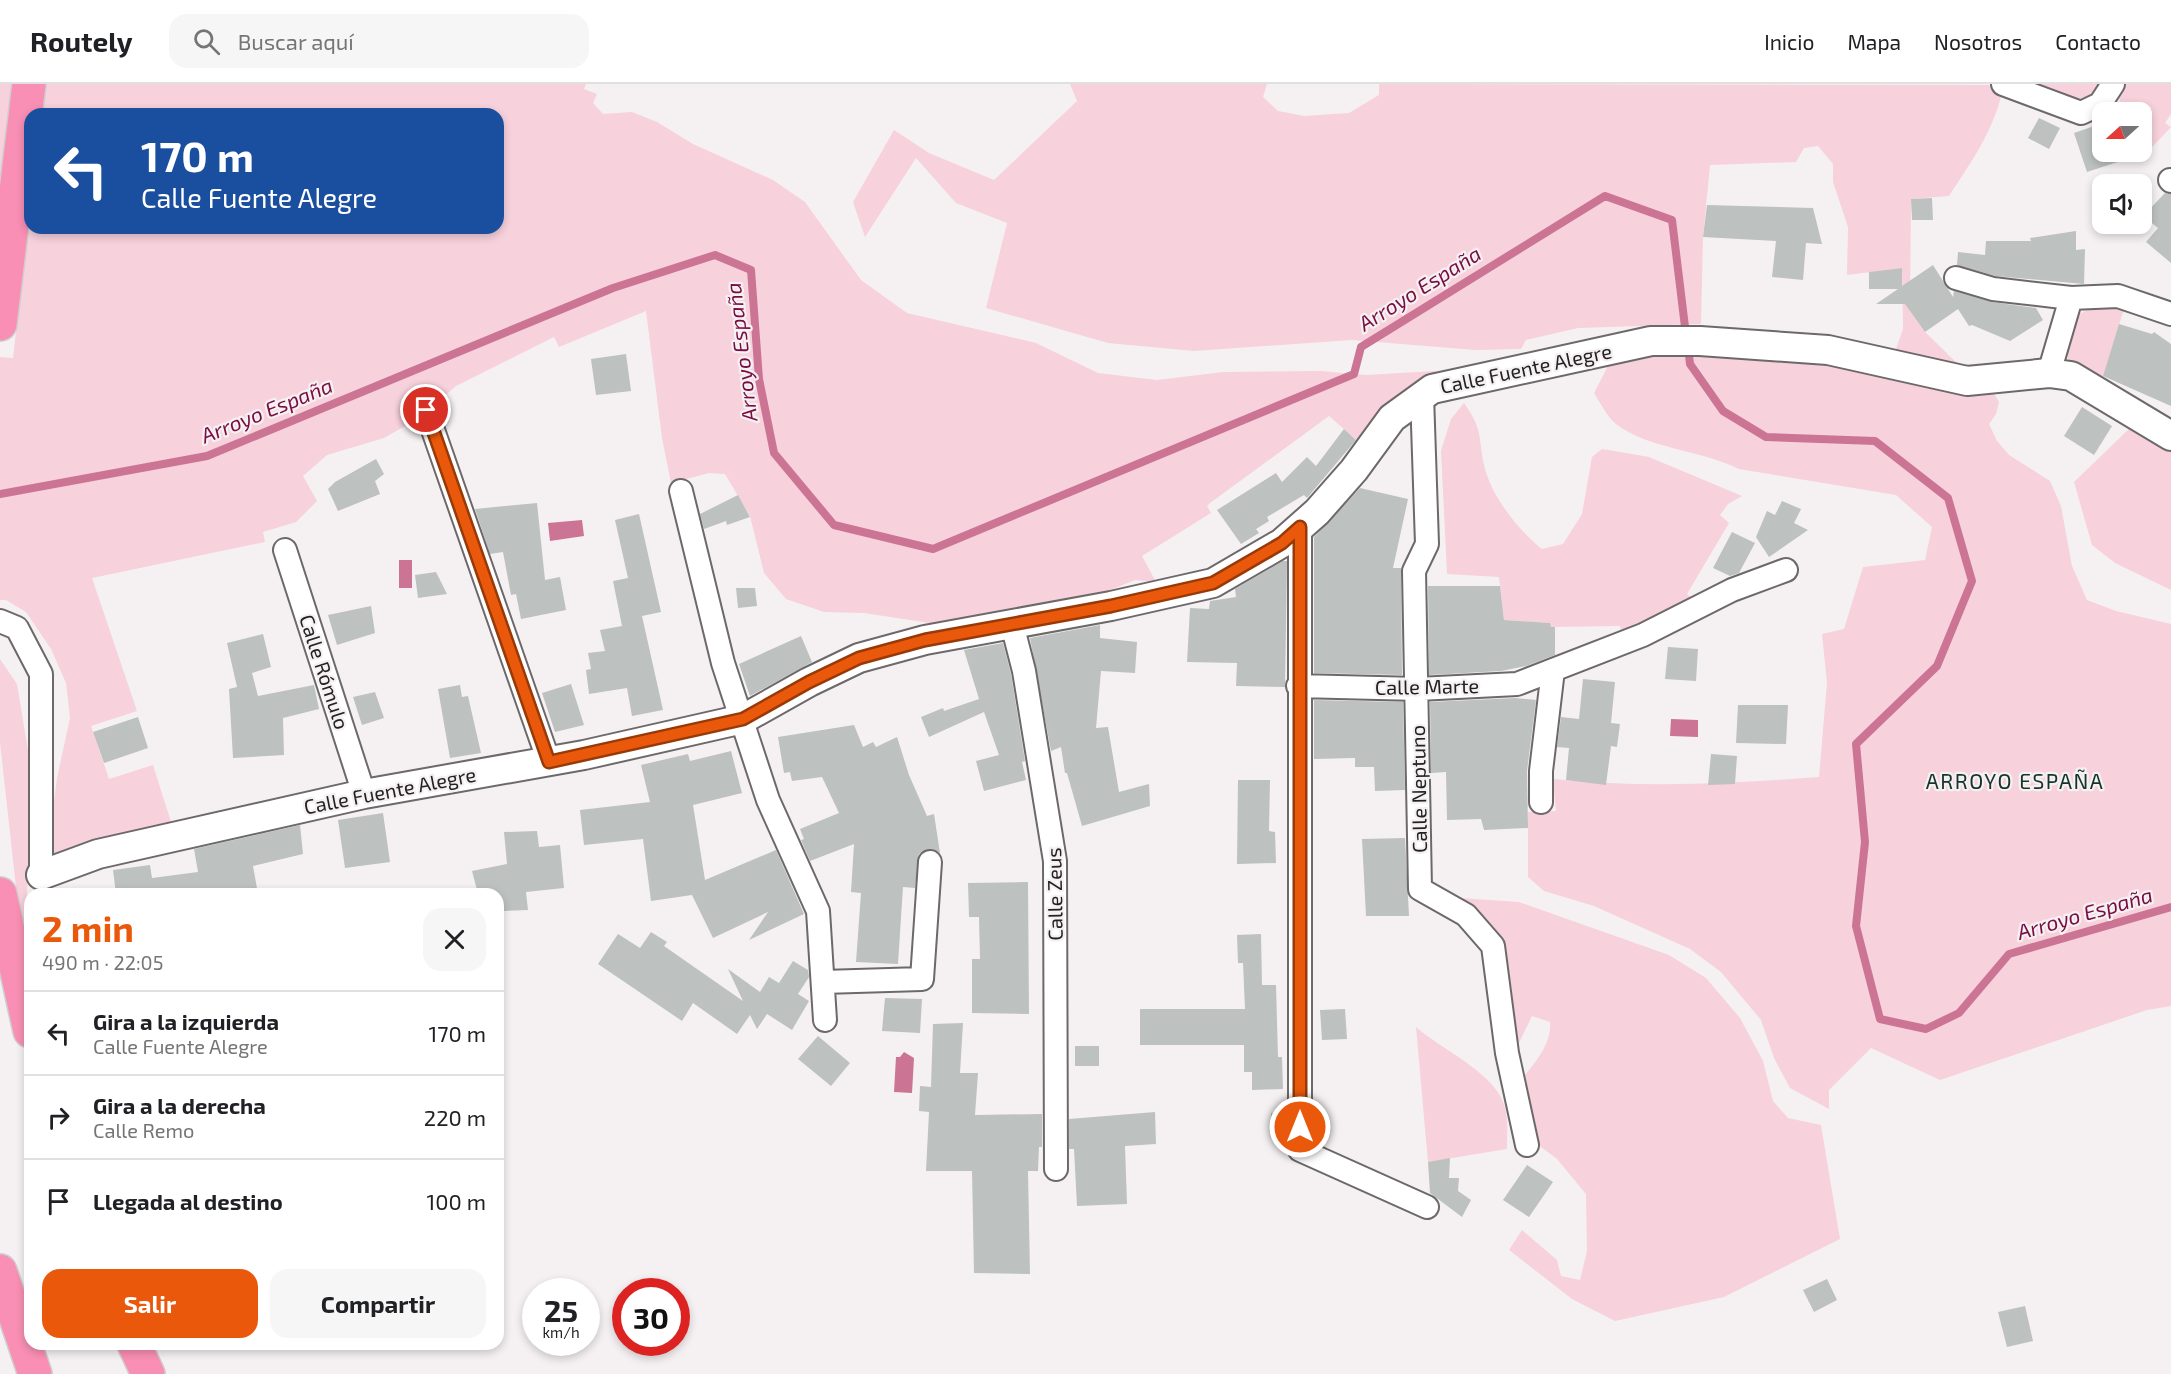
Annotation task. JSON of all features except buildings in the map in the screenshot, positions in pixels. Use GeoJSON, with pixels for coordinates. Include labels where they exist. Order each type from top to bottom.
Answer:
{"type":"FeatureCollection","features":[{"type":"Feature","properties":{"kind":"highway"},"geometry":{"type":"LineString","coordinates":[[25,108],[29,84]]}},
{"type":"Feature","properties":{"kind":"highway"},"geometry":{"type":"LineString","coordinates":[[0,324],[24,116]]}},
{"type":"Feature","properties":{"kind":"highway"},"geometry":{"type":"LineString","coordinates":[[0,894],[24,1004]]}},
{"type":"Feature","properties":{"kind":"highway"},"geometry":{"type":"LineString","coordinates":[[0,1271],[24,1342]]}},
{"type":"Feature","properties":{"kind":"highway"},"geometry":{"type":"LineString","coordinates":[[27,1350],[35,1374]]}},
{"type":"Feature","properties":{"kind":"highway"},"geometry":{"type":"LineString","coordinates":[[137,1350],[148,1374]]}},
{"type":"Feature","properties":{"kind":"street"},"geometry":{"type":"LineString","coordinates":[[2003,84],[2081,113],[2100,104],[2113,84]]}},
{"type":"Feature","properties":{"kind":"street"},"geometry":{"type":"LineString","coordinates":[[1956,278],[1993,290],[2071,298],[2118,296],[2171,314]]}},
{"type":"Feature","properties":{"kind":"street"},"geometry":{"type":"LineString","coordinates":[[2049,373],[2071,298]]}},
{"type":"Feature","properties":{"kind":"street","name":"Calle Fuente Alegre"},"geometry":{"type":"LineString","coordinates":[[41,875],[98,854],[364,794],[549,762],[743,719],[809,682],[859,658],[925,640],[1111,606],[1213,583],[1282,543],[1317,512],[1354,470],[1392,418],[1432,389],[1651,341],[1700,341],[1828,350],[1967,381],[2049,373],[2071,376],[2171,436]]}},
{"type":"Feature","properties":{"kind":"street","name":"Calle Neptuno"},"geometry":{"type":"LineString","coordinates":[[1422,395],[1427,544],[1414,571],[1420,889],[1466,915],[1493,946],[1507,1053],[1527,1146]]}},
{"type":"Feature","properties":{"kind":"street"},"geometry":{"type":"LineString","coordinates":[[426,410],[549,762]]}},
{"type":"Feature","properties":{"kind":"street"},"geometry":{"type":"LineString","coordinates":[[681,491],[723,663],[768,800],[818,911],[825,1020]]}},
{"type":"Feature","properties":{"kind":"street"},"geometry":{"type":"LineString","coordinates":[[1300,527],[1298,686],[1300,1150],[1428,1207]]}},
{"type":"Feature","properties":{"kind":"street","name":"Calle Rómulo"},"geometry":{"type":"LineString","coordinates":[[285,550],[364,794]]}},
{"type":"Feature","properties":{"kind":"street","name":"Calle Marte"},"geometry":{"type":"LineString","coordinates":[[1298,686],[1418,689],[1517,684],[1643,635],[1732,590],[1786,570]]}},
{"type":"Feature","properties":{"kind":"street"},"geometry":{"type":"LineString","coordinates":[[0,621],[17,628],[41,674],[41,875]]}},
{"type":"Feature","properties":{"kind":"street","name":"Calle Zeus"},"geometry":{"type":"LineString","coordinates":[[1012,624],[1054,838],[1056,1169]]}},
{"type":"Feature","properties":{"kind":"street"},"geometry":{"type":"LineString","coordinates":[[1541,802],[1541,771],[1553,670]]}},
{"type":"Feature","properties":{"kind":"street"},"geometry":{"type":"LineString","coordinates":[[823,982],[922,979],[930,862]]}},
{"type":"Feature","properties":{"kind":"shaded area"},"geometry":{"type":"Polygon","coordinates":[[[0,84],[586,84],[584,89],[597,94],[593,103],[603,114],[632,112],[657,122],[693,144],[773,180],[805,202],[861,280],[907,313],[1036,343],[1098,373],[1157,380],[1223,372],[1320,371],[1366,375],[1435,371],[1441,375],[1360,443],[1329,416],[1210,503],[1207,506],[1211,513],[1142,556],[1156,582],[1135,580],[1110,590],[938,628],[930,623],[864,613],[824,612],[786,599],[764,573],[750,516],[725,474],[709,473],[671,483],[662,438],[646,311],[559,347],[554,337],[456,386],[419,418],[384,438],[327,455],[303,476],[317,501],[296,522],[263,532],[265,542],[92,578],[137,711],[91,726],[109,779],[153,765],[171,822],[54,854],[48,849],[57,778],[70,718],[66,683],[51,649],[26,612],[6,600],[0,600],[0,357],[13,358],[27,234],[504,234],[504,108],[24,108],[24,122],[7,121],[0,181],[0,84]]]}},
{"type":"Feature","properties":{"kind":"shaded area"},"geometry":{"type":"Polygon","coordinates":[[[1070,84],[1267,84],[1263,97],[1278,111],[1304,116],[1349,113],[1379,95],[1379,84],[1989,85],[2002,92],[1993,120],[1965,172],[1949,196],[1911,199],[1910,311],[1925,332],[1961,367],[1895,352],[1903,329],[1902,268],[1847,275],[1848,227],[1833,182],[1833,164],[1818,146],[1804,148],[1796,162],[1710,165],[1703,237],[1701,324],[1578,328],[1526,340],[1521,349],[1475,350],[1352,340],[1194,351],[1108,343],[986,308],[1007,223],[956,203],[916,158],[865,237],[853,202],[894,130],[929,153],[994,180],[1077,101],[1070,84]]]}},
{"type":"Feature","properties":{"kind":"shaded area"},"geometry":{"type":"Polygon","coordinates":[[[2028,84],[2102,84],[2094,92],[2076,99],[2058,96],[2028,84]]]}},
{"type":"Feature","properties":{"kind":"shaded area"},"geometry":{"type":"Polygon","coordinates":[[[2124,84],[2171,84],[2171,114],[2165,123],[2171,127],[2152,147],[2152,102],[2120,102],[2118,95],[2124,84]]]}},
{"type":"Feature","properties":{"kind":"shaded area"},"geometry":{"type":"Polygon","coordinates":[[[2099,307],[2124,309],[2103,376],[2070,364],[2067,351],[2072,324],[2080,314],[2099,307]]]}},
{"type":"Feature","properties":{"kind":"shaded area"},"geometry":{"type":"Polygon","coordinates":[[[1713,353],[1801,358],[1992,390],[1999,402],[1996,414],[1989,424],[1997,441],[2009,455],[2050,481],[2061,506],[2072,566],[2087,600],[2116,611],[2171,624],[2171,1006],[2147,1010],[1940,1080],[1871,1048],[1829,1090],[1829,1109],[1790,1088],[1774,1058],[1761,1020],[1721,972],[1690,949],[1594,906],[1544,891],[1528,877],[1528,812],[1556,811],[1553,779],[1686,784],[1819,777],[1827,683],[1822,634],[1844,629],[1863,567],[1925,560],[1932,527],[1896,495],[1739,469],[1709,457],[1644,439],[1616,424],[1594,393],[1609,364],[1645,355],[1713,353]]]}},
{"type":"Feature","properties":{"kind":"shaded area"},"geometry":{"type":"Polygon","coordinates":[[[1464,403],[1477,427],[1484,465],[1493,489],[1515,522],[1542,549],[1563,544],[1582,514],[1592,457],[1602,449],[1649,457],[1742,496],[1728,504],[1720,515],[1729,523],[1687,594],[1697,603],[1622,636],[1620,626],[1551,627],[1550,623],[1504,620],[1499,577],[1447,574],[1441,451],[1451,419],[1464,403]]]}},
{"type":"Feature","properties":{"kind":"shaded area"},"geometry":{"type":"Polygon","coordinates":[[[2132,426],[2171,451],[2171,590],[2115,563],[2092,545],[2074,482],[2132,426]]]}},
{"type":"Feature","properties":{"kind":"shaded area"},"geometry":{"type":"Polygon","coordinates":[[[582,520],[584,536],[550,541],[548,523],[582,520]]]}},
{"type":"Feature","properties":{"kind":"shaded area"},"geometry":{"type":"Polygon","coordinates":[[[399,560],[412,560],[412,588],[399,588],[399,560]]]}},
{"type":"Feature","properties":{"kind":"shaded area"},"geometry":{"type":"Polygon","coordinates":[[[0,659],[17,684],[34,786],[27,888],[24,888],[23,951],[0,742],[0,659]]]}},
{"type":"Feature","properties":{"kind":"shaded area"},"geometry":{"type":"Polygon","coordinates":[[[1671,719],[1698,720],[1698,737],[1670,736],[1671,719]]]}},
{"type":"Feature","properties":{"kind":"shaded area"},"geometry":{"type":"Polygon","coordinates":[[[1460,898],[1519,902],[1669,955],[1706,978],[1740,1018],[1763,1061],[1773,1101],[1788,1118],[1821,1125],[1840,1239],[1724,1297],[1615,1321],[1572,1299],[1509,1250],[1522,1230],[1557,1260],[1561,1276],[1580,1280],[1587,1251],[1586,1194],[1557,1159],[1537,1144],[1521,1080],[1545,1046],[1550,1022],[1532,1016],[1516,1049],[1511,983],[1503,951],[1487,923],[1460,898]]]}},
{"type":"Feature","properties":{"kind":"shaded area"},"geometry":{"type":"Polygon","coordinates":[[[1416,1027],[1494,1086],[1502,1099],[1506,1112],[1507,1149],[1428,1162],[1416,1027]]]}},
{"type":"Feature","properties":{"kind":"shaded area"},"geometry":{"type":"Polygon","coordinates":[[[904,1052],[914,1058],[912,1093],[894,1092],[896,1057],[900,1057],[904,1052]]]}},
{"type":"Feature","properties":{"kind":"waterway","name":"Arroyo España"},"geometry":{"type":"LineString","coordinates":[[0,494],[207,456],[613,288],[715,255],[751,270],[759,379],[774,453],[834,525],[933,549],[1354,374],[1361,347],[1605,196],[1672,220],[1686,335]]}},
{"type":"Feature","properties":{"kind":"waterway","name":"Arroyo España"},"geometry":{"type":"LineString","coordinates":[[1688,347],[1690,364],[1723,411],[1766,437],[1875,441],[1948,498],[1972,581],[1937,666],[1856,744],[1865,842],[1856,926],[1880,1019],[1926,1029],[1959,1013],[2009,954],[2171,907]]}},
{"type":"Feature","properties":{"kind":"district","name":"ARROYO ESPAÑA"},"geometry":{"type":"Point","coordinates":[2015,782]}},
{"type":"Feature","properties":{"kind":"route"},"geometry":{"type":"LineString","coordinates":[[426,410],[549,762],[743,719],[809,682],[859,658],[925,640],[1111,606],[1213,583],[1282,543],[1300,527],[1298,686],[1300,1127]]}}]}
